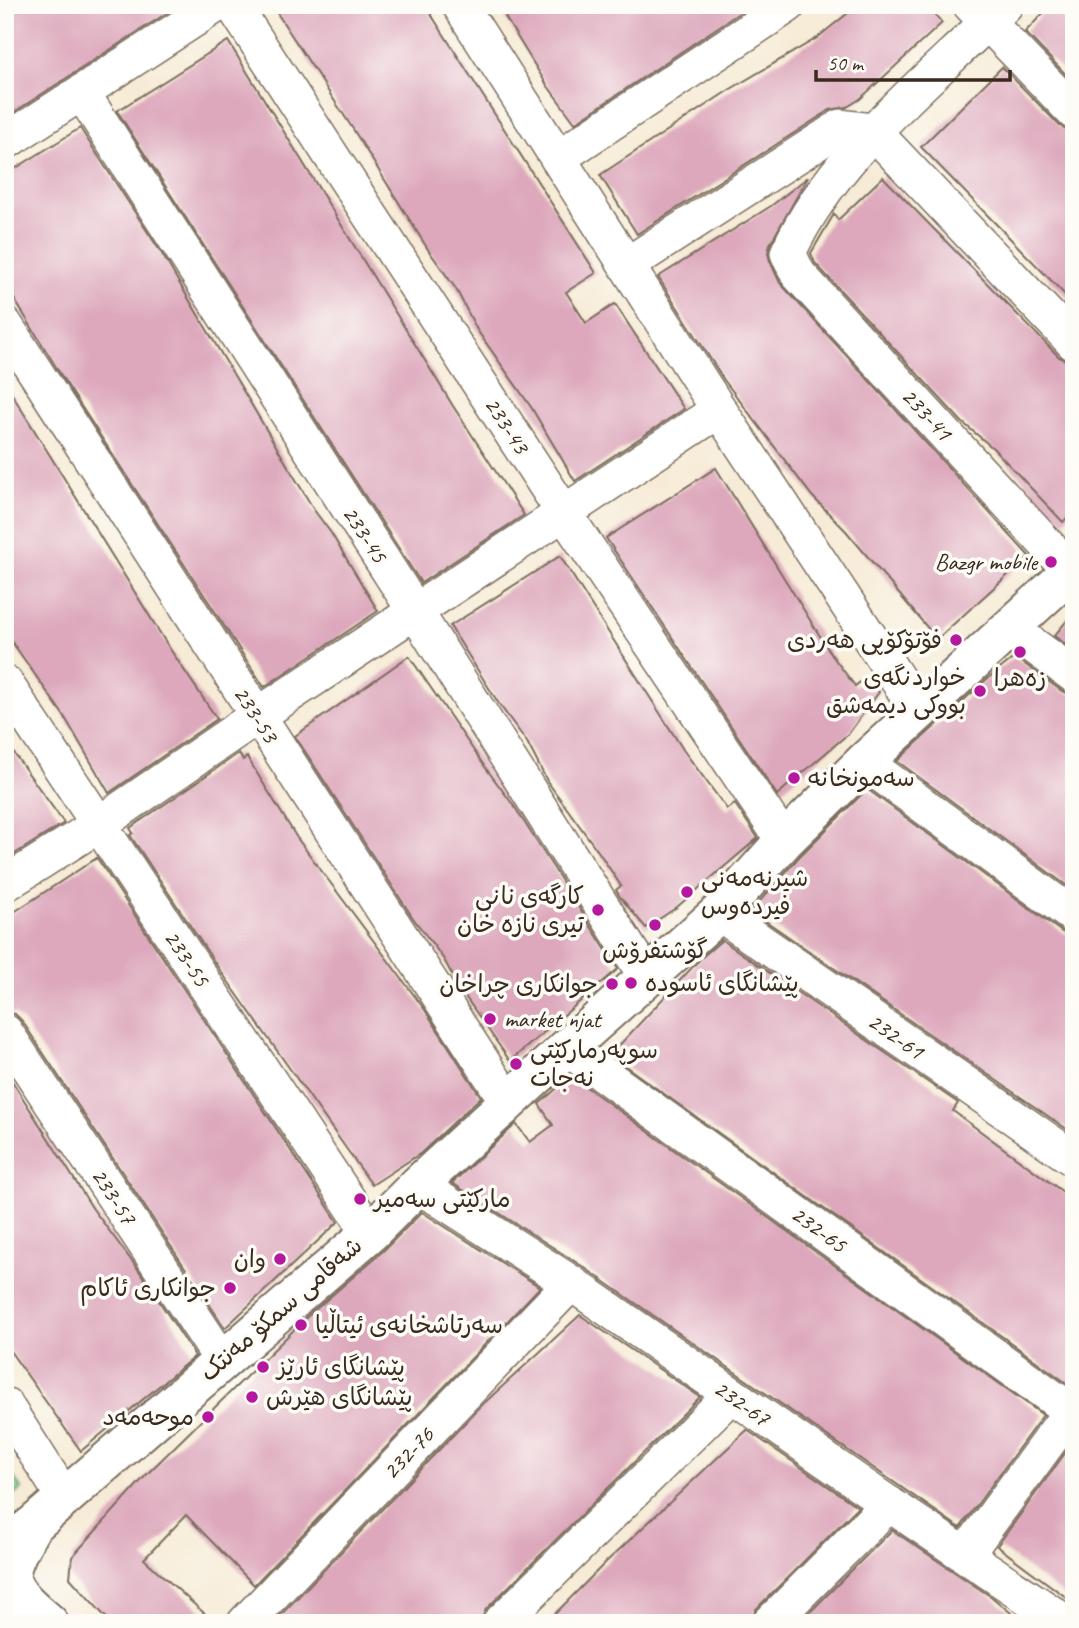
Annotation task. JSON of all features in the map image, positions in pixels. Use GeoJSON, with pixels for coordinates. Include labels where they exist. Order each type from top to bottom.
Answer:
{"type":"FeatureCollection","features":[{"type":"Feature","properties":{"kind":"main road","name":"شەقامی سمکۆ مەنتک"},"geometry":{"type":"LineString","coordinates":[[49,1623],[21,1598],[11,1580],[11,1563],[19,1536],[370,1233],[508,1102],[719,913],[785,841],[864,762],[1072,570]]}},
{"type":"Feature","properties":{"kind":"street"},"geometry":{"type":"LineString","coordinates":[[5,142],[216,5]]}},
{"type":"Feature","properties":{"kind":"street","name":"233-43"},"geometry":{"type":"LineString","coordinates":[[233,5],[564,513],[785,841]]}},
{"type":"Feature","properties":{"kind":"street"},"geometry":{"type":"LineString","coordinates":[[558,158],[788,5]]}},
{"type":"Feature","properties":{"kind":"street"},"geometry":{"type":"LineString","coordinates":[[470,9],[558,158],[719,410],[919,712]]}},
{"type":"Feature","properties":{"kind":"street"},"geometry":{"type":"LineString","coordinates":[[873,131],[988,11],[1074,112]]}},
{"type":"Feature","properties":{"kind":"street","name":"233-45"},"geometry":{"type":"LineString","coordinates":[[82,93],[646,976]]}},
{"type":"Feature","properties":{"kind":"street"},"geometry":{"type":"LineString","coordinates":[[627,265],[841,127],[873,131],[1074,343]]}},
{"type":"Feature","properties":{"kind":"street","name":"233-41"},"geometry":{"type":"LineString","coordinates":[[873,131],[821,195],[788,253],[798,274],[1072,570]]}},
{"type":"Feature","properties":{"kind":"street","name":"233-53"},"geometry":{"type":"LineString","coordinates":[[5,326],[508,1102]]}},
{"type":"Feature","properties":{"kind":"street"},"geometry":{"type":"LineString","coordinates":[[5,884],[98,825],[257,716],[719,410]]}},
{"type":"Feature","properties":{"kind":"street"},"geometry":{"type":"LineString","coordinates":[[1009,628],[1074,675]]}},
{"type":"Feature","properties":{"kind":"street","name":"233-55"},"geometry":{"type":"LineString","coordinates":[[5,683],[370,1233]]}},
{"type":"Feature","properties":{"kind":"street"},"geometry":{"type":"LineString","coordinates":[[864,762],[1074,916]]}},
{"type":"Feature","properties":{"kind":"street","name":"232-61"},"geometry":{"type":"LineString","coordinates":[[719,913],[1074,1159]]}},
{"type":"Feature","properties":{"kind":"street","name":"233-57"},"geometry":{"type":"LineString","coordinates":[[5,1031],[222,1360]]}},
{"type":"Feature","properties":{"kind":"street","name":"232-65"},"geometry":{"type":"LineString","coordinates":[[567,1048],[1073,1409]]}},
{"type":"Feature","properties":{"kind":"street","name":"232-67"},"geometry":{"type":"LineString","coordinates":[[418,1185],[570,1283],[1058,1621]]}},
{"type":"Feature","properties":{"kind":"street","name":"232-76"},"geometry":{"type":"LineString","coordinates":[[245,1623],[570,1283]]}},
{"type":"Feature","properties":{"kind":"street"},"geometry":{"type":"LineString","coordinates":[[500,1623],[731,1395]]}},
{"type":"Feature","properties":{"kind":"street"},"geometry":{"type":"LineString","coordinates":[[5,1405],[64,1497]]}},
{"type":"Feature","properties":{"kind":"street"},"geometry":{"type":"LineString","coordinates":[[966,1555],[1073,1409]]}},
{"type":"Feature","properties":{"kind":"street"},"geometry":{"type":"LineString","coordinates":[[770,1623],[889,1504]]}},
{"type":"Feature","properties":{"kind":"green space"},"geometry":{"type":"Polygon","coordinates":[[[5,1463],[21,1489],[5,1502],[5,1463]]]}},
{"type":"Feature","properties":{"kind":"building"},"geometry":{"type":"Polygon","coordinates":[[[5,5],[179,5],[5,118],[5,5]]]}},
{"type":"Feature","properties":{"kind":"building"},"geometry":{"type":"Polygon","coordinates":[[[289,5],[425,5],[596,273],[566,292],[586,323],[615,304],[684,409],[575,481],[531,407],[477,330],[456,289],[277,13],[289,5]]]}},
{"type":"Feature","properties":{"kind":"building"},"geometry":{"type":"Polygon","coordinates":[[[523,5],[751,5],[575,123],[547,85],[505,17],[523,5]]]}},
{"type":"Feature","properties":{"kind":"building"},"geometry":{"type":"Polygon","coordinates":[[[858,5],[927,5],[942,23],[860,99],[847,107],[830,110],[637,234],[600,175],[729,90],[817,38],[858,5]]]}},
{"type":"Feature","properties":{"kind":"building"},"geometry":{"type":"Polygon","coordinates":[[[1051,5],[1074,5],[1074,83],[1025,32],[1051,5]]]}},
{"type":"Feature","properties":{"kind":"building"},"geometry":{"type":"Polygon","coordinates":[[[228,41],[453,406],[524,515],[421,583],[117,111],[228,41]]]}},
{"type":"Feature","properties":{"kind":"building"},"geometry":{"type":"Polygon","coordinates":[[[1002,67],[1060,126],[1074,132],[1074,304],[921,147],[1002,67]]]}},
{"type":"Feature","properties":{"kind":"building"},"geometry":{"type":"Polygon","coordinates":[[[80,128],[162,254],[314,510],[378,611],[264,687],[64,380],[5,284],[5,175],[80,128]]]}},
{"type":"Feature","properties":{"kind":"building"},"geometry":{"type":"Polygon","coordinates":[[[808,177],[770,244],[770,261],[780,283],[1029,556],[937,639],[846,531],[812,496],[724,380],[658,277],[771,206],[808,177]]]}},
{"type":"Feature","properties":{"kind":"building"},"geometry":{"type":"Polygon","coordinates":[[[883,177],[1059,357],[1074,364],[1074,511],[1063,522],[994,449],[962,422],[815,263],[811,253],[834,214],[838,220],[883,177]]]}},
{"type":"Feature","properties":{"kind":"building"},"geometry":{"type":"Polygon","coordinates":[[[5,383],[170,649],[217,719],[109,793],[64,716],[5,632],[5,383]]]}},
{"type":"Feature","properties":{"kind":"building"},"geometry":{"type":"Polygon","coordinates":[[[716,468],[831,654],[855,686],[868,676],[879,692],[849,733],[777,795],[606,538],[716,468]]]}},
{"type":"Feature","properties":{"kind":"building"},"geometry":{"type":"Polygon","coordinates":[[[560,556],[684,751],[727,809],[735,804],[758,838],[677,907],[646,928],[620,897],[616,890],[621,886],[547,781],[527,742],[499,704],[450,626],[560,556]]]}},
{"type":"Feature","properties":{"kind":"building"},"geometry":{"type":"Polygon","coordinates":[[[1074,612],[1074,650],[1054,636],[1074,612]]]}},
{"type":"Feature","properties":{"kind":"building"},"geometry":{"type":"Polygon","coordinates":[[[409,656],[514,806],[618,969],[510,1061],[295,736],[409,656]]]}},
{"type":"Feature","properties":{"kind":"building"},"geometry":{"type":"Polygon","coordinates":[[[1015,657],[1062,691],[1074,695],[1074,891],[897,761],[1015,657]]]}},
{"type":"Feature","properties":{"kind":"building"},"geometry":{"type":"Polygon","coordinates":[[[5,741],[64,823],[5,860],[5,741]]]}},
{"type":"Feature","properties":{"kind":"building"},"geometry":{"type":"Polygon","coordinates":[[[239,753],[243,760],[247,757],[297,838],[425,1010],[481,1097],[421,1153],[372,1185],[215,963],[130,835],[133,833],[130,828],[239,753]]]}},
{"type":"Feature","properties":{"kind":"building"},"geometry":{"type":"Polygon","coordinates":[[[867,789],[1062,932],[1074,936],[1074,1134],[751,911],[800,856],[867,789]]]}},
{"type":"Feature","properties":{"kind":"building"},"geometry":{"type":"Polygon","coordinates":[[[97,858],[338,1222],[225,1328],[22,1021],[15,1014],[5,1012],[5,918],[97,858]]]}},
{"type":"Feature","properties":{"kind":"building"},"geometry":{"type":"Polygon","coordinates":[[[722,940],[958,1103],[953,1111],[1074,1200],[1074,1376],[1068,1384],[610,1055],[701,958],[722,940]]]}},
{"type":"Feature","properties":{"kind":"building"},"geometry":{"type":"Polygon","coordinates":[[[5,1070],[93,1209],[140,1272],[195,1356],[81,1451],[5,1344],[5,1070]]]}},
{"type":"Feature","properties":{"kind":"building"},"geometry":{"type":"Polygon","coordinates":[[[571,1076],[1043,1415],[960,1528],[582,1266],[452,1183],[516,1124],[530,1142],[553,1125],[539,1104],[571,1076]]]}},
{"type":"Feature","properties":{"kind":"building"},"geometry":{"type":"Polygon","coordinates":[[[422,1212],[540,1287],[254,1585],[186,1515],[144,1559],[215,1623],[111,1623],[70,1578],[72,1557],[148,1473],[308,1316],[384,1250],[422,1212]]]}},
{"type":"Feature","properties":{"kind":"building"},"geometry":{"type":"Polygon","coordinates":[[[580,1315],[700,1397],[486,1609],[480,1623],[273,1623],[481,1406],[580,1315]]]}},
{"type":"Feature","properties":{"kind":"building"},"geometry":{"type":"Polygon","coordinates":[[[747,1430],[858,1507],[756,1609],[750,1623],[546,1623],[605,1563],[747,1430]]]}},
{"type":"Feature","properties":{"kind":"building"},"geometry":{"type":"Polygon","coordinates":[[[1074,1441],[1074,1603],[997,1546],[1074,1441]]]}},
{"type":"Feature","properties":{"kind":"building"},"geometry":{"type":"Polygon","coordinates":[[[892,1530],[993,1598],[1023,1623],[799,1623],[892,1530]]]}},
{"type":"Feature","properties":{"kind":"place","name":"Bazgr mobile"},"geometry":{"type":"Point","coordinates":[1051,562]}},
{"type":"Feature","properties":{"kind":"place","name":"فۆتۆکۆپی هەردی"},"geometry":{"type":"Point","coordinates":[956,640]}},
{"type":"Feature","properties":{"kind":"place","name":"زەهرا"},"geometry":{"type":"Point","coordinates":[1020,652]}},
{"type":"Feature","properties":{"kind":"place","name":"خواردنگەی بووکی دیمەشق"},"geometry":{"type":"Point","coordinates":[980,691]}},
{"type":"Feature","properties":{"kind":"place","name":"سەمونخانە"},"geometry":{"type":"Point","coordinates":[794,778]}},
{"type":"Feature","properties":{"kind":"place","name":"شیرنەمەنی فیردەوس"},"geometry":{"type":"Point","coordinates":[687,892]}},
{"type":"Feature","properties":{"kind":"place","name":"کارگەی نانی تیری نازە خان"},"geometry":{"type":"Point","coordinates":[598,910]}},
{"type":"Feature","properties":{"kind":"place","name":"گۆشتفرۆش"},"geometry":{"type":"Point","coordinates":[655,925]}},
{"type":"Feature","properties":{"kind":"place","name":"پێشانگای ئاسودە"},"geometry":{"type":"Point","coordinates":[631,983]}},
{"type":"Feature","properties":{"kind":"place","name":"جوانکاری چراخان"},"geometry":{"type":"Point","coordinates":[612,984]}},
{"type":"Feature","properties":{"kind":"place","name":"market njat"},"geometry":{"type":"Point","coordinates":[490,1019]}},
{"type":"Feature","properties":{"kind":"place","name":"سوپەرمارکێتی نەجات"},"geometry":{"type":"Point","coordinates":[516,1064]}},
{"type":"Feature","properties":{"kind":"place","name":"مارکێتی سەمیر"},"geometry":{"type":"Point","coordinates":[360,1199]}},
{"type":"Feature","properties":{"kind":"place","name":"وان"},"geometry":{"type":"Point","coordinates":[280,1259]}},
{"type":"Feature","properties":{"kind":"place","name":"جوانکاری ئاکام"},"geometry":{"type":"Point","coordinates":[230,1288]}},
{"type":"Feature","properties":{"kind":"place","name":"سەرتاشخانەی ئیتاڵیا"},"geometry":{"type":"Point","coordinates":[301,1325]}},
{"type":"Feature","properties":{"kind":"place","name":"پێشانگای ئارێز"},"geometry":{"type":"Point","coordinates":[263,1367]}},
{"type":"Feature","properties":{"kind":"place","name":"پێشانگای هێرش"},"geometry":{"type":"Point","coordinates":[252,1397]}},
{"type":"Feature","properties":{"kind":"place","name":"موحەمەد"},"geometry":{"type":"Point","coordinates":[208,1417]}}]}
